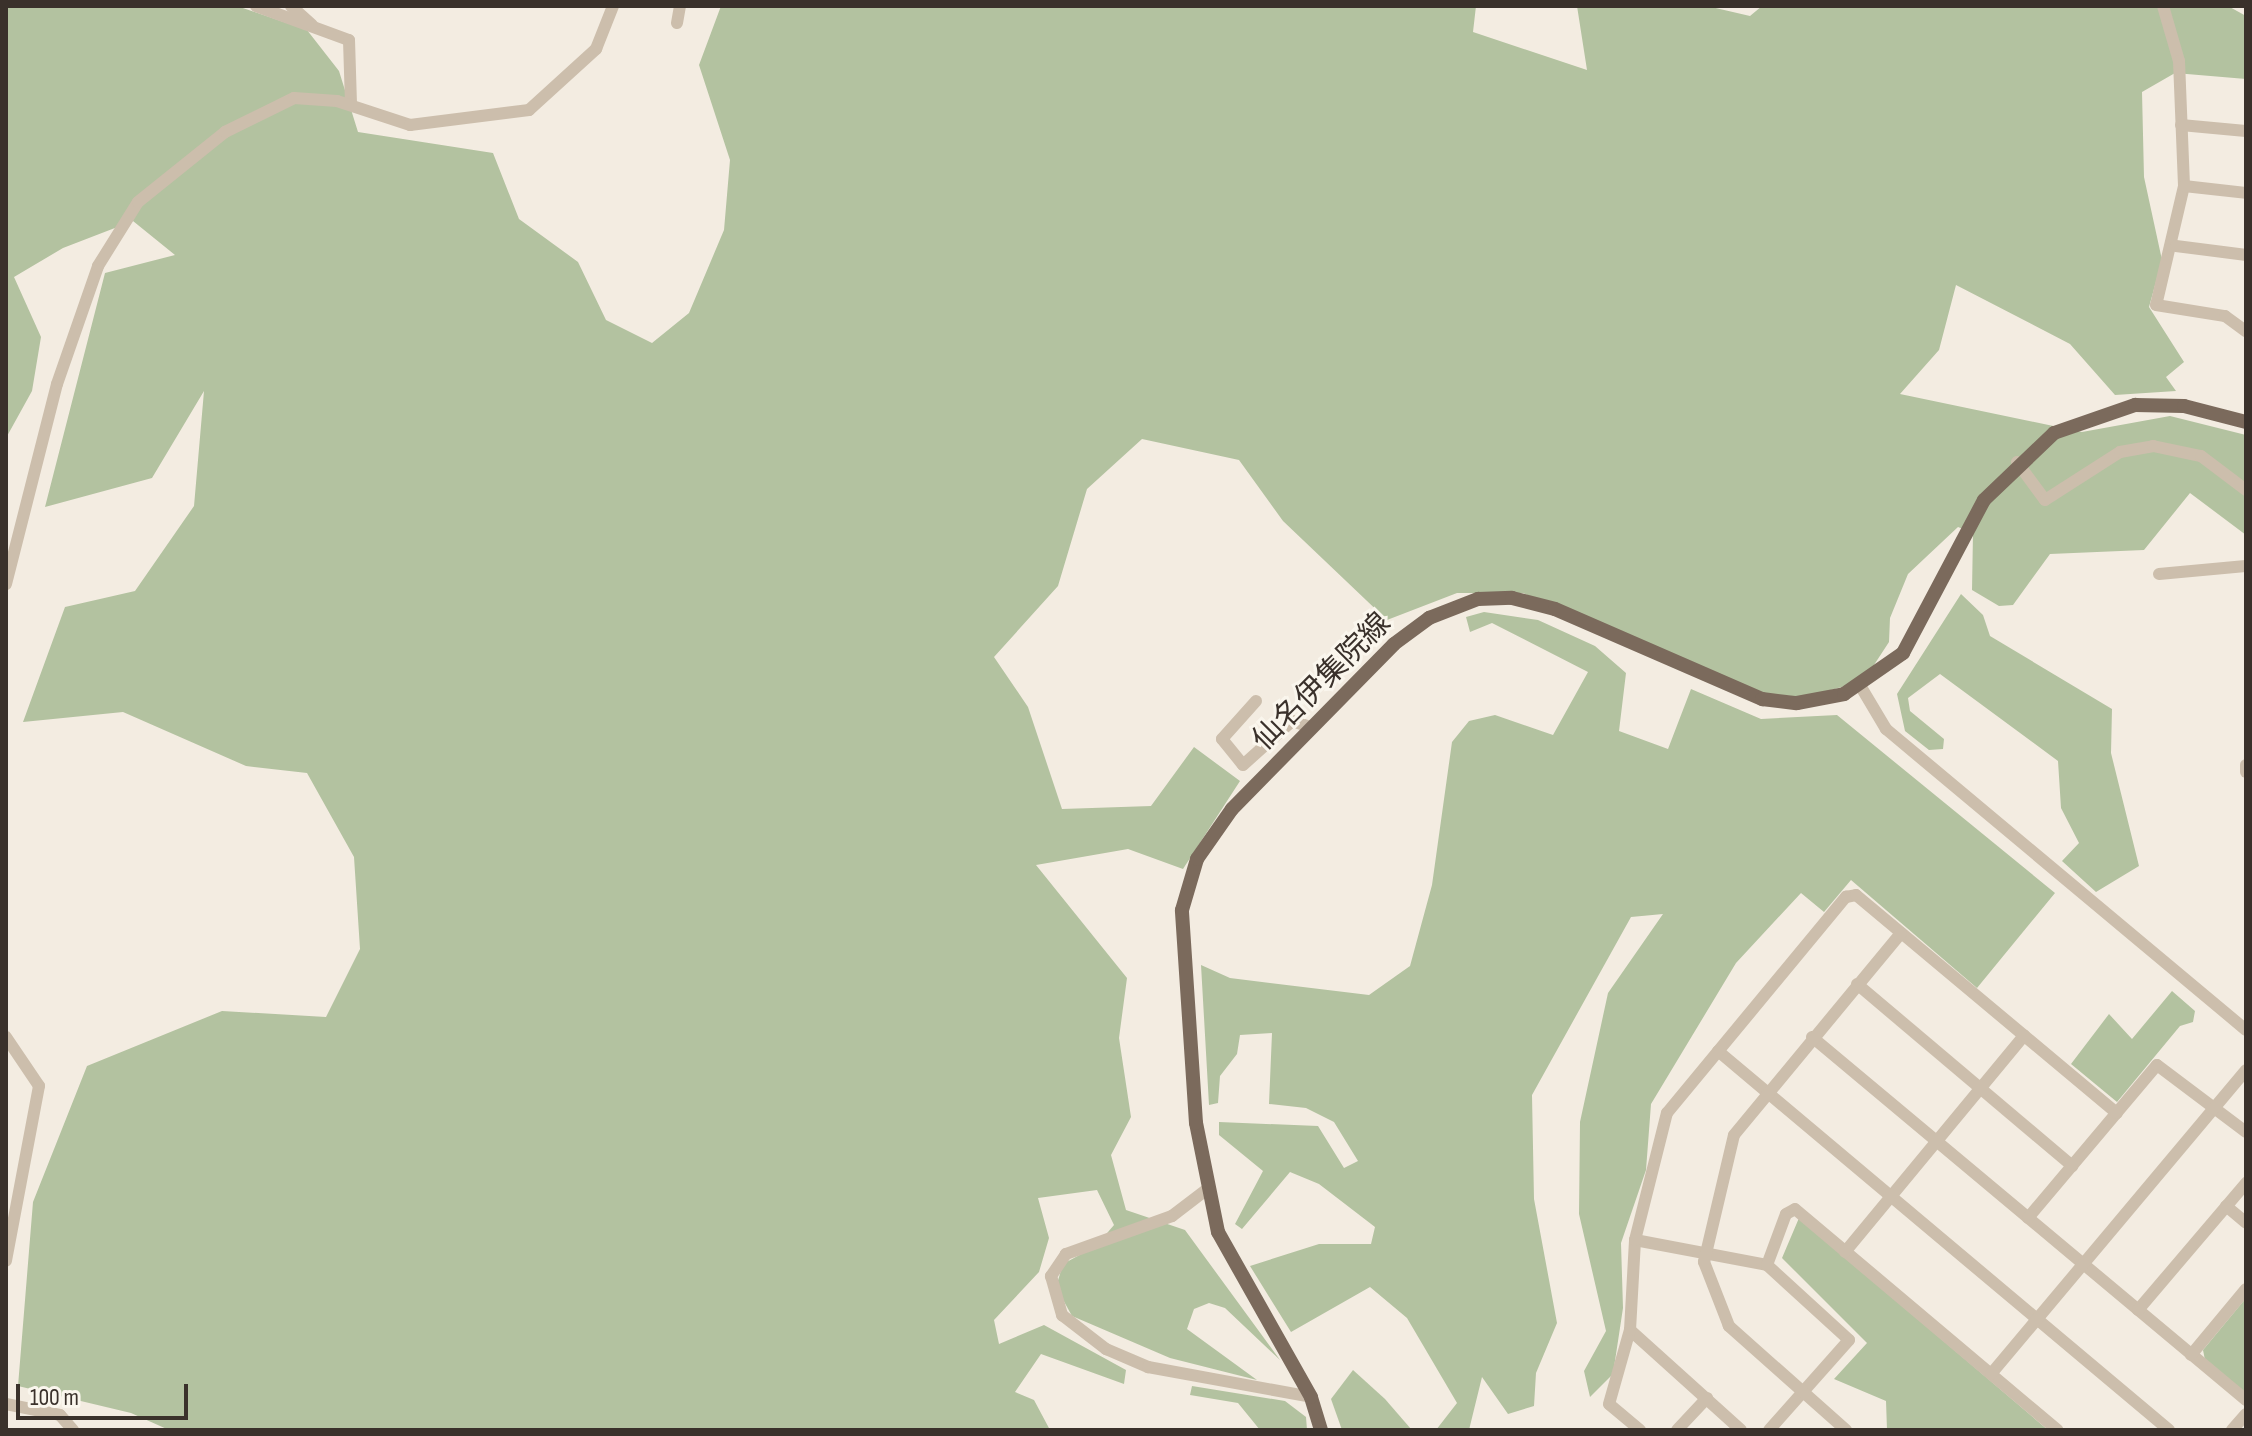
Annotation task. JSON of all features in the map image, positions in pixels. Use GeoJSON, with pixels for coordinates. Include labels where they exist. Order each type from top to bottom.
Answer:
{"type":"FeatureCollection","features":[{"type":"Feature","properties":{"kind":"main road","name":"仙名伊集院線"},"geometry":{"type":"LineString","coordinates":[[1321,1430],[1311,1397],[1229,1257],[1206,1190],[1182,957],[1185,892],[1219,824],[1311,727],[1410,630],[1446,609],[1494,597],[1555,609],[1762,699],[1815,701],[1861,687],[1915,638],[1972,521],[2017,462],[2082,418],[2135,405],[2184,406],[2246,422]]}},
{"type":"Feature","properties":{"kind":"street"},"geometry":{"type":"LineString","coordinates":[[256,6],[349,40],[351,104]]}},
{"type":"Feature","properties":{"kind":"street"},"geometry":{"type":"LineString","coordinates":[[291,6],[318,30]]}},
{"type":"Feature","properties":{"kind":"street"},"geometry":{"type":"LineString","coordinates":[[6,584],[57,384],[110,238],[138,202],[271,105],[316,98],[351,104],[410,125],[529,110],[596,49],[613,6]]}},
{"type":"Feature","properties":{"kind":"street"},"geometry":{"type":"LineString","coordinates":[[677,23],[680,6]]}},
{"type":"Feature","properties":{"kind":"street"},"geometry":{"type":"LineString","coordinates":[[2163,6],[2179,61],[2184,186],[2176,246],[2156,305],[2225,316],[2246,331]]}},
{"type":"Feature","properties":{"kind":"street"},"geometry":{"type":"LineString","coordinates":[[2181,125],[2246,131]]}},
{"type":"Feature","properties":{"kind":"street"},"geometry":{"type":"LineString","coordinates":[[2184,186],[2246,193]]}},
{"type":"Feature","properties":{"kind":"street"},"geometry":{"type":"LineString","coordinates":[[2176,246],[2246,255]]}},
{"type":"Feature","properties":{"kind":"street"},"geometry":{"type":"LineString","coordinates":[[2017,462],[2045,500],[2120,452],[2153,446],[2201,456],[2246,490]]}},
{"type":"Feature","properties":{"kind":"street"},"geometry":{"type":"LineString","coordinates":[[2159,574],[2171,568],[2246,566]]}},
{"type":"Feature","properties":{"kind":"street"},"geometry":{"type":"LineString","coordinates":[[1861,687],[1886,729],[2246,1030]]}},
{"type":"Feature","properties":{"kind":"street"},"geometry":{"type":"LineString","coordinates":[[1256,701],[1222,739],[1243,765],[1292,721],[1311,727]]}},
{"type":"Feature","properties":{"kind":"street"},"geometry":{"type":"LineString","coordinates":[[2246,765],[2246,772]]}},
{"type":"Feature","properties":{"kind":"street"},"geometry":{"type":"LineString","coordinates":[[1640,1430],[1609,1404],[1630,1330],[1635,1240],[1667,1113],[1846,897],[1856,895],[2117,1113]]}},
{"type":"Feature","properties":{"kind":"street"},"geometry":{"type":"LineString","coordinates":[[1846,1430],[1803,1393],[1718,1310],[1705,1254],[1727,1151],[1765,1092],[1901,933]]}},
{"type":"Feature","properties":{"kind":"street"},"geometry":{"type":"LineString","coordinates":[[1857,984],[2072,1166]]}},
{"type":"Feature","properties":{"kind":"street"},"geometry":{"type":"LineString","coordinates":[[1845,1252],[2024,1036]]}},
{"type":"Feature","properties":{"kind":"street"},"geometry":{"type":"LineString","coordinates":[[6,1037],[39,1086],[6,1261]]}},
{"type":"Feature","properties":{"kind":"street"},"geometry":{"type":"LineString","coordinates":[[1812,1037],[2246,1400]]}},
{"type":"Feature","properties":{"kind":"street"},"geometry":{"type":"LineString","coordinates":[[1718,1051],[2169,1430]]}},
{"type":"Feature","properties":{"kind":"street"},"geometry":{"type":"LineString","coordinates":[[2028,1218],[2157,1065],[2246,1132]]}},
{"type":"Feature","properties":{"kind":"street"},"geometry":{"type":"LineString","coordinates":[[1991,1374],[2246,1070]]}},
{"type":"Feature","properties":{"kind":"street"},"geometry":{"type":"LineString","coordinates":[[2138,1310],[2246,1183]]}},
{"type":"Feature","properties":{"kind":"street"},"geometry":{"type":"LineString","coordinates":[[1206,1190],[1172,1216],[1066,1254],[1051,1276],[1062,1315],[1106,1349],[1148,1367],[1311,1397]]}},
{"type":"Feature","properties":{"kind":"street"},"geometry":{"type":"LineString","coordinates":[[2226,1206],[2246,1223]]}},
{"type":"Feature","properties":{"kind":"street"},"geometry":{"type":"LineString","coordinates":[[1767,1265],[1786,1214],[1795,1209],[2057,1430]]}},
{"type":"Feature","properties":{"kind":"street"},"geometry":{"type":"LineString","coordinates":[[1635,1240],[1767,1265],[1849,1340],[1769,1430]]}},
{"type":"Feature","properties":{"kind":"street"},"geometry":{"type":"LineString","coordinates":[[2191,1355],[2246,1289]]}},
{"type":"Feature","properties":{"kind":"street"},"geometry":{"type":"LineString","coordinates":[[1630,1330],[1741,1430]]}},
{"type":"Feature","properties":{"kind":"street"},"geometry":{"type":"LineString","coordinates":[[1677,1430],[1707,1398]]}},
{"type":"Feature","properties":{"kind":"street"},"geometry":{"type":"LineString","coordinates":[[6,1404],[60,1415],[73,1430]]}},
{"type":"Feature","properties":{"kind":"street"},"geometry":{"type":"LineString","coordinates":[[2232,1430],[2246,1414]]}},
{"type":"Feature","properties":{"kind":"green space"},"geometry":{"type":"Polygon","coordinates":[[[6,6],[237,6],[307,30],[339,71],[358,132],[493,153],[519,219],[578,262],[606,320],[652,343],[689,313],[724,230],[730,160],[699,65],[721,6],[1476,6],[1473,32],[1587,70],[1577,6],[1707,6],[1750,16],[1762,6],[2228,6],[2246,16],[2246,79],[2175,73],[2142,92],[2144,177],[2162,260],[2149,307],[2184,362],[2166,377],[2176,391],[2115,395],[2070,344],[1956,285],[1939,350],[1900,394],[2082,432],[2170,416],[2246,435],[2246,535],[2190,493],[2144,550],[2050,554],[2013,605],[1999,606],[1972,590],[1973,533],[1958,527],[1908,574],[1890,618],[1889,642],[1872,668],[1849,685],[1805,697],[1764,694],[1523,593],[1457,593],[1387,620],[1283,521],[1239,460],[1142,439],[1087,489],[1058,586],[994,657],[1028,707],[1062,809],[1151,806],[1194,747],[1240,781],[1183,869],[1128,849],[1036,865],[1127,978],[1119,1038],[1131,1117],[1111,1155],[1126,1210],[1185,1230],[1280,1360],[1225,1308],[1209,1303],[1194,1309],[1187,1329],[1257,1380],[1170,1358],[1072,1316],[1056,1287],[1063,1264],[1096,1246],[1114,1225],[1097,1190],[1038,1198],[1049,1238],[1039,1272],[994,1320],[999,1344],[1044,1325],[1126,1370],[1124,1384],[1041,1354],[1015,1392],[1034,1400],[1050,1430],[169,1430],[131,1413],[18,1386],[33,1202],[87,1066],[222,1011],[326,1017],[360,949],[354,857],[307,773],[246,766],[123,712],[23,722],[65,607],[135,591],[194,506],[204,391],[152,478],[45,507],[105,273],[175,255],[133,221],[63,248],[14,277],[41,337],[32,391],[6,438],[6,6]]]}},
{"type":"Feature","properties":{"kind":"green space"},"geometry":{"type":"Polygon","coordinates":[[[1961,594],[1983,615],[1990,636],[2112,709],[2111,753],[2139,866],[2096,892],[2062,861],[2079,843],[2061,808],[2058,761],[1940,674],[1908,698],[1910,711],[1944,739],[1943,749],[1929,750],[1905,731],[1897,694],[1961,594]]]}},
{"type":"Feature","properties":{"kind":"green space"},"geometry":{"type":"Polygon","coordinates":[[[1484,612],[1538,620],[1595,646],[1626,673],[1619,731],[1668,749],[1691,689],[1761,719],[1837,715],[2055,893],[1977,988],[1851,880],[1824,912],[1801,893],[1736,963],[1651,1104],[1646,1170],[1621,1243],[1623,1308],[1613,1374],[1590,1397],[1584,1371],[1606,1331],[1579,1214],[1580,1122],[1608,993],[1663,914],[1631,917],[1532,1095],[1534,1199],[1557,1323],[1536,1373],[1534,1406],[1508,1414],[1482,1377],[1469,1430],[1436,1430],[1457,1403],[1407,1318],[1370,1287],[1291,1332],[1250,1266],[1319,1244],[1371,1244],[1375,1227],[1319,1184],[1290,1172],[1242,1229],[1235,1224],[1263,1171],[1219,1135],[1219,1122],[1318,1126],[1344,1168],[1358,1161],[1334,1122],[1306,1108],[1269,1104],[1272,1033],[1240,1035],[1237,1054],[1220,1076],[1218,1103],[1209,1105],[1201,965],[1230,978],[1369,995],[1410,966],[1432,885],[1452,742],[1469,721],[1495,715],[1553,735],[1588,672],[1492,623],[1470,632],[1466,617],[1484,612]]]}},
{"type":"Feature","properties":{"kind":"green space"},"geometry":{"type":"Polygon","coordinates":[[[2172,991],[2195,1011],[2193,1022],[2180,1026],[2117,1102],[2071,1064],[2109,1014],[2132,1039],[2172,991]]]}},
{"type":"Feature","properties":{"kind":"green space"},"geometry":{"type":"Polygon","coordinates":[[[1799,1218],[2048,1430],[1887,1430],[1886,1401],[1834,1379],[1867,1343],[1782,1258],[1799,1218]]]}},
{"type":"Feature","properties":{"kind":"green space"},"geometry":{"type":"Polygon","coordinates":[[[2246,1298],[2246,1394],[2205,1360],[2203,1350],[2246,1298]]]}},
{"type":"Feature","properties":{"kind":"green space"},"geometry":{"type":"Polygon","coordinates":[[[1353,1370],[1385,1399],[1411,1429],[1342,1430],[1331,1399],[1353,1370]]]}},
{"type":"Feature","properties":{"kind":"green space"},"geometry":{"type":"Polygon","coordinates":[[[1192,1386],[1285,1401],[1306,1417],[1307,1430],[1260,1430],[1238,1403],[1190,1395],[1192,1386]]]}}]}
